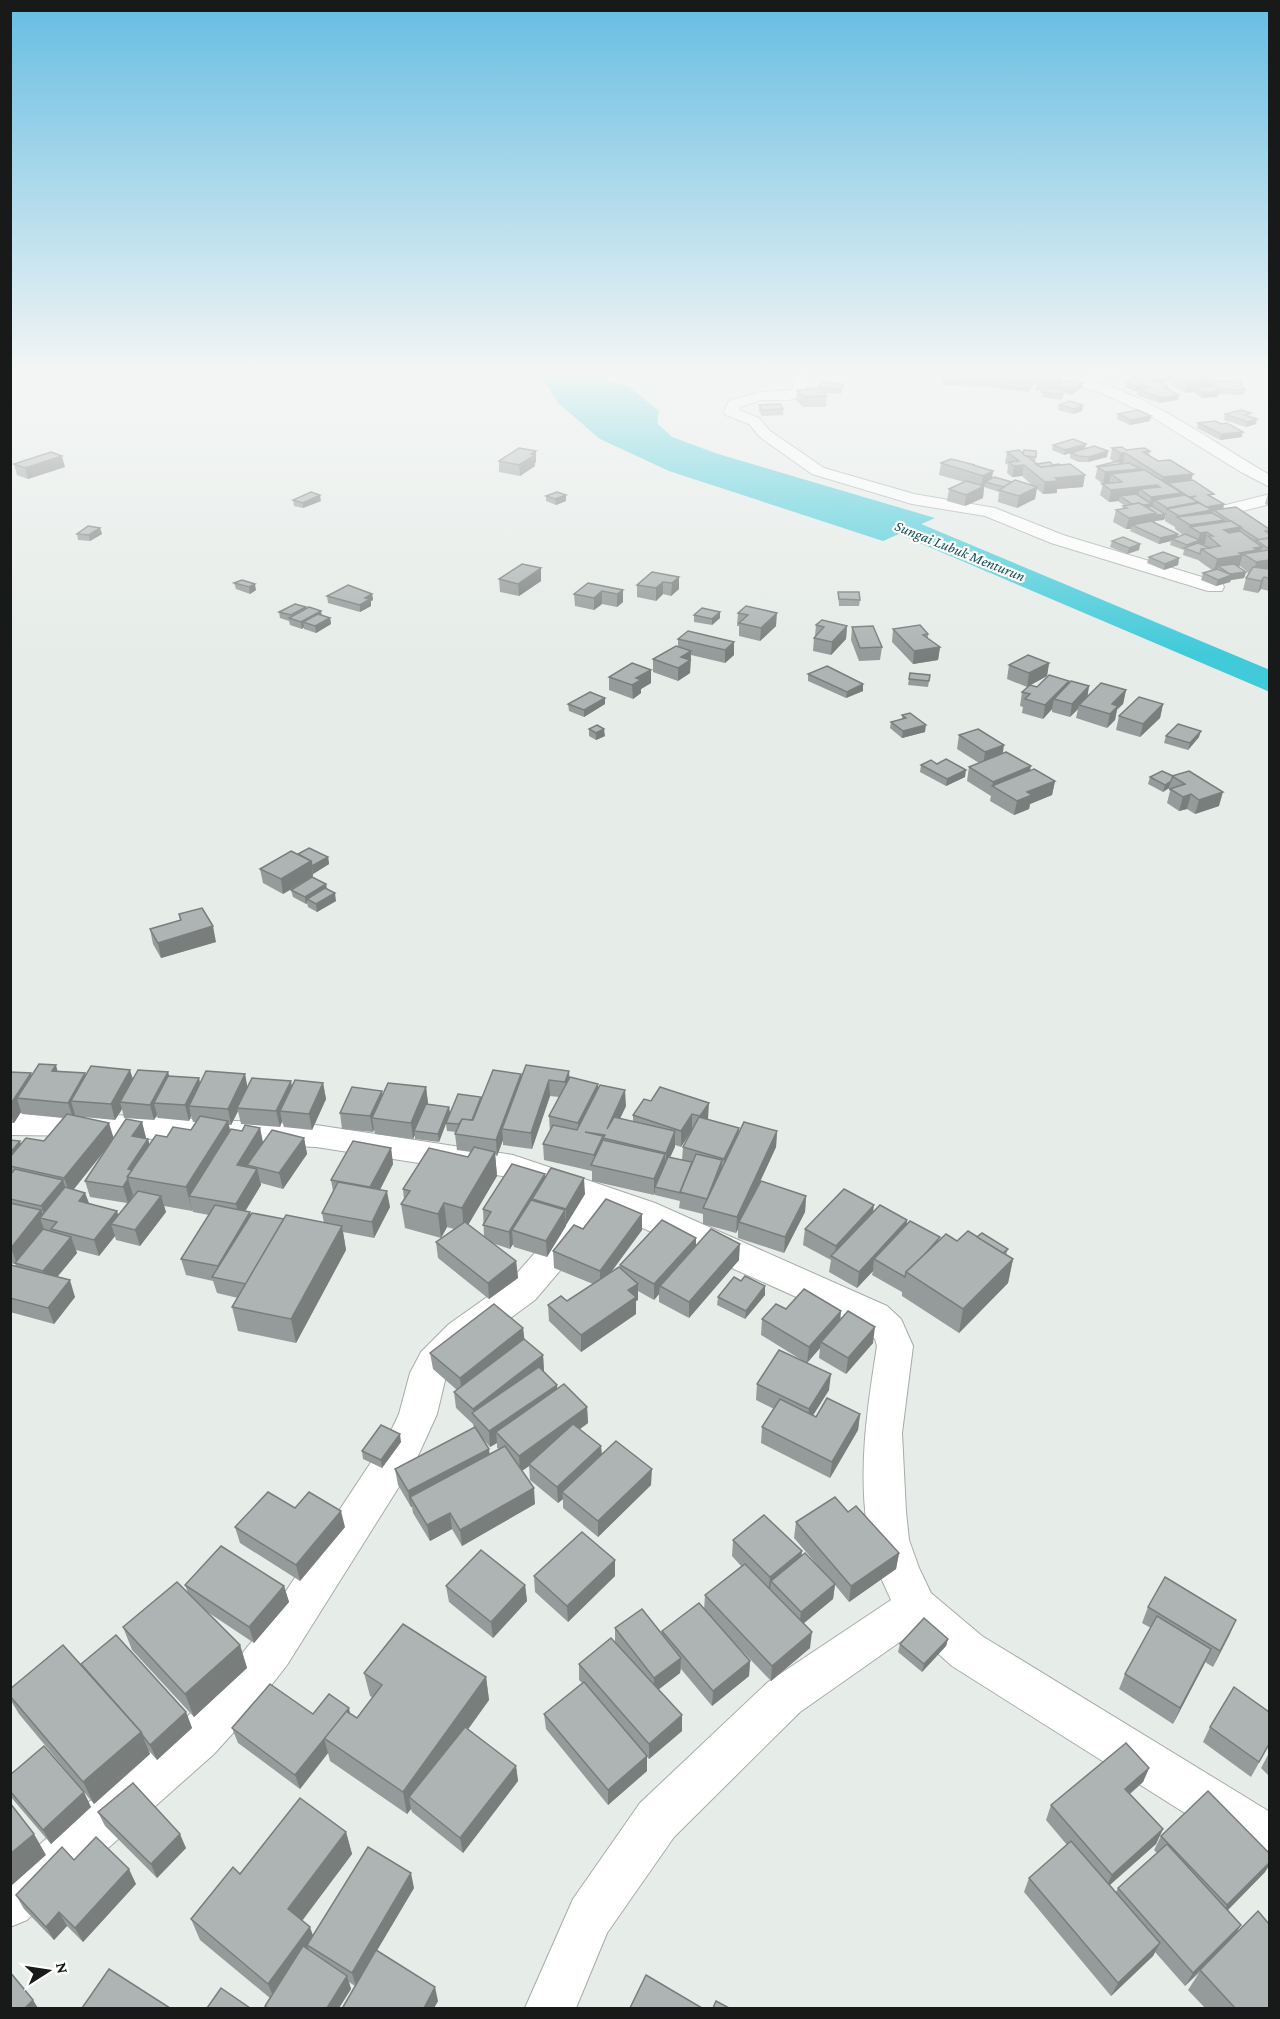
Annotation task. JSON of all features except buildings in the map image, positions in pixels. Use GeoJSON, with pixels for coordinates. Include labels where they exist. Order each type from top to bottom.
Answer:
{"type":"FeatureCollection","features":[{"type":"Feature","properties":{"kind":"street"},"geometry":{"type":"LineString","coordinates":[[809,465],[818,471],[912,499],[989,512],[1057,539],[1215,587]]}},
{"type":"Feature","properties":{"kind":"street"},"geometry":{"type":"LineString","coordinates":[[1241,465],[1269,482]]}},
{"type":"Feature","properties":{"kind":"street"},"geometry":{"type":"LineString","coordinates":[[1204,516],[1269,499]]}},
{"type":"Feature","properties":{"kind":"street"},"geometry":{"type":"LineString","coordinates":[[1186,505],[1224,528]]}},
{"type":"Feature","properties":{"kind":"street"},"geometry":{"type":"LineString","coordinates":[[10,1124],[93,1125],[316,1136],[513,1166],[643,1212],[874,1316],[886,1325],[893,1336],[895,1346],[883,1433],[888,1540],[899,1572],[916,1607],[967,1651],[1269,1839]]}},
{"type":"Feature","properties":{"kind":"street"},"geometry":{"type":"LineString","coordinates":[[10,1903],[198,1738],[226,1708],[272,1650],[393,1463],[418,1414],[428,1373],[434,1362],[462,1334],[523,1290],[604,1197]]}},
{"type":"Feature","properties":{"kind":"street"},"geometry":{"type":"LineString","coordinates":[[550,2008],[590,1916],[657,1820],[784,1697],[916,1607]]}},
{"type":"Feature","properties":{"kind":"water"},"geometry":{"type":"Polygon","coordinates":[[[657,465],[756,465],[935,518],[883,541],[657,465]]]}},
{"type":"Feature","properties":{"kind":"waterway","name":"Sungai Lubuk Menturun"},"geometry":{"type":"LineString","coordinates":[[852,511],[905,527],[1270,682]]}}]}
